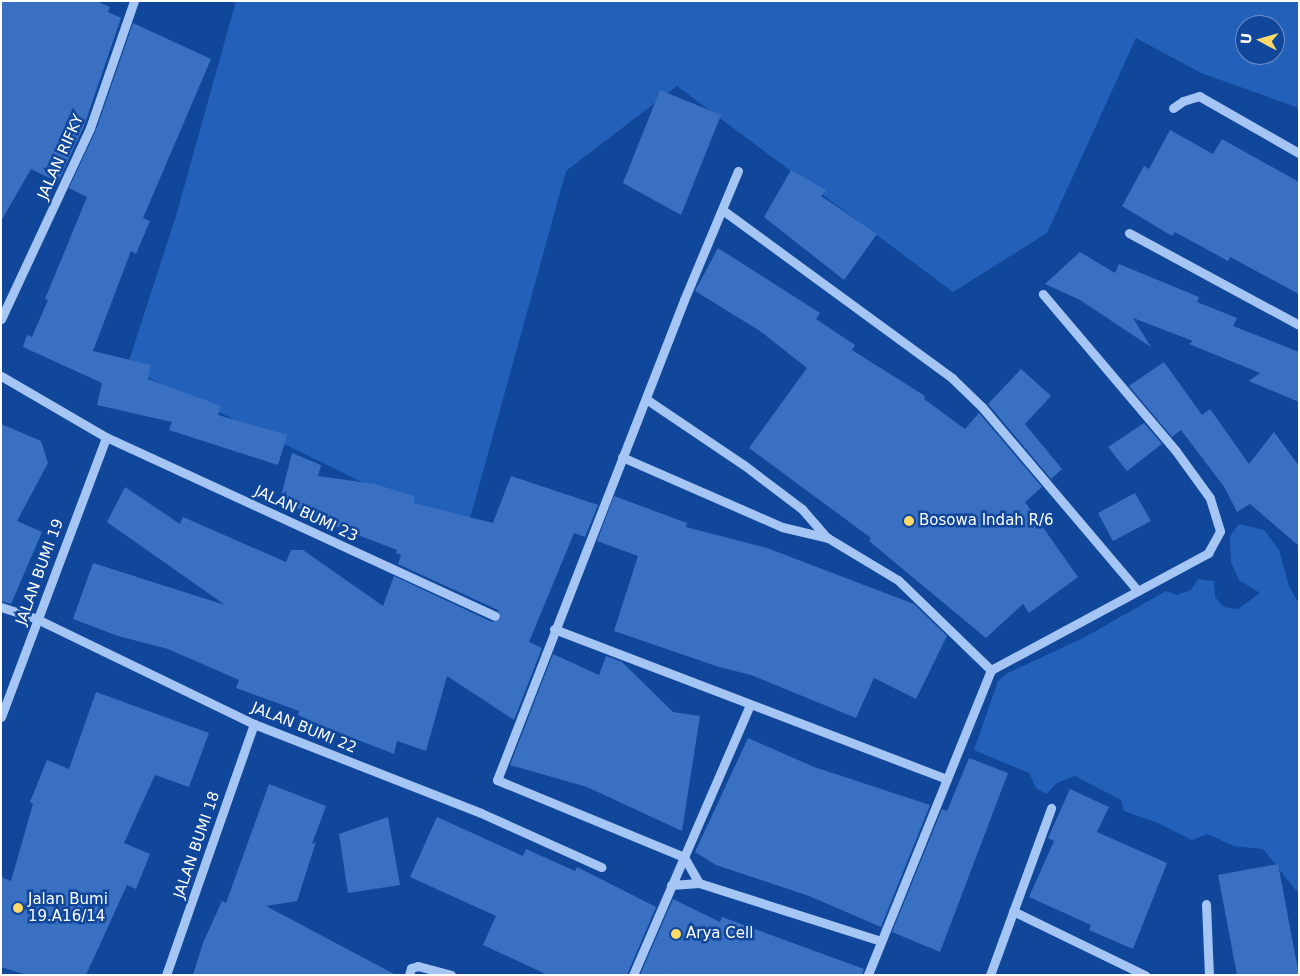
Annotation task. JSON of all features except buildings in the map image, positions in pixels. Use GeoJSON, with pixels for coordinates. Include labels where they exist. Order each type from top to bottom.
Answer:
{"type":"FeatureCollection","features":[{"type":"Feature","properties":{"kind":"street","name":"JALAN RIFKY"},"geometry":{"type":"LineString","coordinates":[[1,319],[90,128],[134,1]]}},
{"type":"Feature","properties":{"kind":"street"},"geometry":{"type":"LineString","coordinates":[[1173,108],[1184,101],[1199,96],[1299,153]]}},
{"type":"Feature","properties":{"kind":"street"},"geometry":{"type":"LineString","coordinates":[[700,883],[684,857],[496,780],[684,300],[724,211],[738,171]]}},
{"type":"Feature","properties":{"kind":"street"},"geometry":{"type":"LineString","coordinates":[[724,211],[952,378],[982,407],[1138,591]]}},
{"type":"Feature","properties":{"kind":"street"},"geometry":{"type":"LineString","coordinates":[[1130,232],[1299,325]]}},
{"type":"Feature","properties":{"kind":"street"},"geometry":{"type":"LineString","coordinates":[[868,975],[991,670],[1208,553],[1215,545],[1220,531],[1210,498],[1176,451],[1043,294]]}},
{"type":"Feature","properties":{"kind":"street","name":"JALAN BUMI 23"},"geometry":{"type":"LineString","coordinates":[[1,376],[106,437],[495,616]]}},
{"type":"Feature","properties":{"kind":"street"},"geometry":{"type":"LineString","coordinates":[[646,399],[744,465],[802,509],[828,538],[898,580],[991,670]]}},
{"type":"Feature","properties":{"kind":"street","name":"JALAN BUMI 19"},"geometry":{"type":"LineString","coordinates":[[1,717],[106,437]]}},
{"type":"Feature","properties":{"kind":"street"},"geometry":{"type":"LineString","coordinates":[[622,457],[782,527],[828,538]]}},
{"type":"Feature","properties":{"kind":"street","name":"JALAN BUMI 22"},"geometry":{"type":"LineString","coordinates":[[1,607],[37,619],[254,724],[481,813],[601,867]]}},
{"type":"Feature","properties":{"kind":"street"},"geometry":{"type":"LineString","coordinates":[[554,629],[946,779]]}},
{"type":"Feature","properties":{"kind":"street"},"geometry":{"type":"LineString","coordinates":[[633,975],[750,704]]}},
{"type":"Feature","properties":{"kind":"street","name":"JALAN BUMI 18"},"geometry":{"type":"LineString","coordinates":[[166,975],[254,724]]}},
{"type":"Feature","properties":{"kind":"street"},"geometry":{"type":"LineString","coordinates":[[990,975],[1051,808]]}},
{"type":"Feature","properties":{"kind":"street"},"geometry":{"type":"LineString","coordinates":[[671,885],[700,883],[881,941]]}},
{"type":"Feature","properties":{"kind":"street"},"geometry":{"type":"LineString","coordinates":[[1206,904],[1209,975]]}},
{"type":"Feature","properties":{"kind":"street"},"geometry":{"type":"LineString","coordinates":[[1013,912],[1145,975]]}},
{"type":"Feature","properties":{"kind":"street"},"geometry":{"type":"LineString","coordinates":[[409,975],[411,968],[418,966],[451,975]]}},
{"type":"Feature","properties":{"kind":"shaded area"},"geometry":{"type":"Polygon","coordinates":[[[236,1],[1299,1],[1299,108],[1201,73],[1136,38],[1047,233],[953,292],[677,86],[566,171],[466,533],[127,367],[176,216],[236,1]]]}},
{"type":"Feature","properties":{"kind":"shaded area"},"geometry":{"type":"Polygon","coordinates":[[[1239,524],[1264,530],[1279,550],[1289,586],[1299,604],[1299,894],[1263,849],[1234,846],[1207,834],[1192,840],[1158,823],[1124,811],[1121,800],[1075,776],[1057,783],[1046,794],[1036,788],[1029,773],[974,750],[998,681],[1006,674],[1085,637],[1166,591],[1177,595],[1191,590],[1198,579],[1214,581],[1215,597],[1224,607],[1238,609],[1260,593],[1239,580],[1231,562],[1230,536],[1239,524]]]}},
{"type":"Feature","properties":{"kind":"place","name":"Bosowa Indah R/6"},"geometry":{"type":"Point","coordinates":[909,521]}},
{"type":"Feature","properties":{"kind":"place","name":"Jalan Bumi 19.A16/14"},"geometry":{"type":"Point","coordinates":[18,908]}},
{"type":"Feature","properties":{"kind":"place","name":"Arya Cell"},"geometry":{"type":"Point","coordinates":[676,934]}}]}
